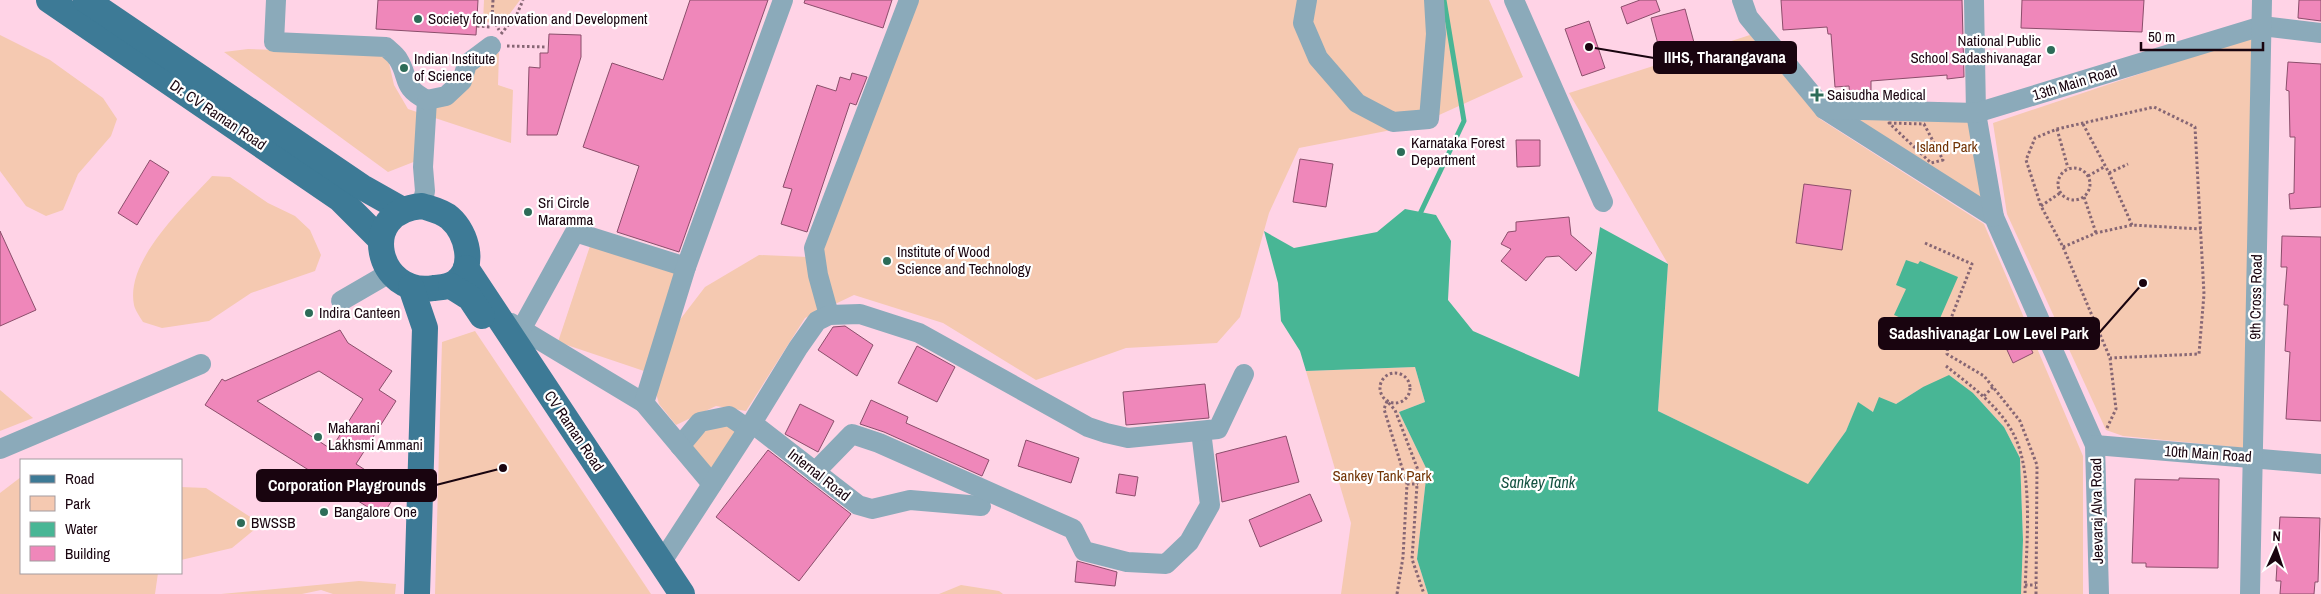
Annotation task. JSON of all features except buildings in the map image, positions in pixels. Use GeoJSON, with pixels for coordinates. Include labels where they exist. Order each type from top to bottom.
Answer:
{"type":"FeatureCollection","features":[{"type":"Feature","properties":{"kind":"main road","name":"Dr. CV Raman Road"},"geometry":{"type":"LineString","coordinates":[[49,0],[340,199],[380,239]]}},
{"type":"Feature","properties":{"kind":"main road","name":"Dr. CV Raman Road"},"geometry":{"type":"LineString","coordinates":[[86,0],[362,187],[412,208]]}},
{"type":"Feature","properties":{"kind":"main road"},"geometry":{"type":"LineString","coordinates":[[401,279],[424,290],[459,277],[467,248],[461,229],[449,217],[412,208],[387,224],[380,239],[380,254],[401,279],[425,328],[417,594]]}},
{"type":"Feature","properties":{"kind":"main road","name":"CV Raman Road"},"geometry":{"type":"LineString","coordinates":[[459,277],[496,315],[682,594]]}},
{"type":"Feature","properties":{"kind":"main road","name":"CV Raman Road"},"geometry":{"type":"LineString","coordinates":[[459,277],[470,298],[670,594]]}},
{"type":"Feature","properties":{"kind":"street"},"geometry":{"type":"LineString","coordinates":[[276,0],[274,42],[386,47],[398,60],[406,84],[418,96],[427,100],[446,96],[462,81],[468,64],[496,40]]}},
{"type":"Feature","properties":{"kind":"street"},"geometry":{"type":"LineString","coordinates":[[644,403],[686,266],[784,0]]}},
{"type":"Feature","properties":{"kind":"street"},"geometry":{"type":"LineString","coordinates":[[829,316],[818,275],[814,248],[909,0]]}},
{"type":"Feature","properties":{"kind":"street"},"geometry":{"type":"LineString","coordinates":[[1307,0],[1303,23],[1318,58],[1358,103],[1393,122],[1429,120],[1436,34],[1434,0]]}},
{"type":"Feature","properties":{"kind":"street"},"geometry":{"type":"LineString","coordinates":[[1514,0],[1603,202]]}},
{"type":"Feature","properties":{"kind":"street"},"geometry":{"type":"LineString","coordinates":[[1742,0],[1748,17],[1824,109],[1994,217]]}},
{"type":"Feature","properties":{"kind":"street","name":"Jeevaraj Alva Road"},"geometry":{"type":"LineString","coordinates":[[1974,0],[1976,113],[1994,217],[2095,446],[2099,594]]}},
{"type":"Feature","properties":{"kind":"street","name":"9th Cross Road"},"geometry":{"type":"LineString","coordinates":[[2250,594],[2262,0]]}},
{"type":"Feature","properties":{"kind":"street","name":"13th Main Road"},"geometry":{"type":"LineString","coordinates":[[1824,109],[1976,113],[2262,26],[2321,33]]}},
{"type":"Feature","properties":{"kind":"street"},"geometry":{"type":"LineString","coordinates":[[412,208],[425,191],[423,167],[427,100]]}},
{"type":"Feature","properties":{"kind":"street"},"geometry":{"type":"LineString","coordinates":[[522,328],[575,232],[686,266]]}},
{"type":"Feature","properties":{"kind":"street"},"geometry":{"type":"LineString","coordinates":[[341,301],[401,279]]}},
{"type":"Feature","properties":{"kind":"street"},"geometry":{"type":"LineString","coordinates":[[661,563],[816,321],[829,316],[860,314],[920,333],[1088,427],[1128,438],[1218,429],[1244,374]]}},
{"type":"Feature","properties":{"kind":"street"},"geometry":{"type":"LineString","coordinates":[[496,315],[522,328],[644,403],[712,484]]}},
{"type":"Feature","properties":{"kind":"street"},"geometry":{"type":"LineString","coordinates":[[0,449],[201,364]]}},
{"type":"Feature","properties":{"kind":"street","name":"Internal Road"},"geometry":{"type":"LineString","coordinates":[[680,446],[700,422],[730,416],[750,426],[858,505],[872,509],[910,500],[981,506]]}},
{"type":"Feature","properties":{"kind":"street"},"geometry":{"type":"LineString","coordinates":[[815,472],[852,434],[879,443],[1072,529],[1084,551],[1126,562],[1166,564],[1190,542],[1210,505],[1201,431]]}},
{"type":"Feature","properties":{"kind":"street","name":"10th Main Road"},"geometry":{"type":"LineString","coordinates":[[2095,446],[2253,457],[2321,464]]}},
{"type":"Feature","properties":{"kind":"path"},"geometry":{"type":"LineString","coordinates":[[493,0],[492,18],[496,40]]}},
{"type":"Feature","properties":{"kind":"path"},"geometry":{"type":"LineString","coordinates":[[496,40],[517,14],[523,0]]}},
{"type":"Feature","properties":{"kind":"path"},"geometry":{"type":"LineString","coordinates":[[477,26],[485,26]]}},
{"type":"Feature","properties":{"kind":"path"},"geometry":{"type":"LineString","coordinates":[[496,40],[547,47]]}},
{"type":"Feature","properties":{"kind":"path"},"geometry":{"type":"LineString","coordinates":[[422,58],[446,59]]}},
{"type":"Feature","properties":{"kind":"path"},"geometry":{"type":"LineString","coordinates":[[2095,446],[2106,430],[2116,409],[2110,358],[2063,247],[2041,206],[2026,160],[2035,138],[2057,129],[2154,106],[2195,127],[2204,294],[2199,354],[2110,358]]}},
{"type":"Feature","properties":{"kind":"path"},"geometry":{"type":"LineString","coordinates":[[1889,123],[1924,124],[1943,160],[1931,163],[1889,123]]}},
{"type":"Feature","properties":{"kind":"path"},"geometry":{"type":"LineString","coordinates":[[2083,124],[2132,224]]}},
{"type":"Feature","properties":{"kind":"path"},"geometry":{"type":"LineString","coordinates":[[2057,129],[2068,168]]}},
{"type":"Feature","properties":{"kind":"path"},"geometry":{"type":"LineString","coordinates":[[2108,173],[2128,164]]}},
{"type":"Feature","properties":{"kind":"path"},"geometry":{"type":"LineString","coordinates":[[2088,176],[2104,167]]}},
{"type":"Feature","properties":{"kind":"path"},"geometry":{"type":"LineString","coordinates":[[2060,193],[2058,179],[2060,174],[2068,168],[2076,168],[2088,176]]}},
{"type":"Feature","properties":{"kind":"path"},"geometry":{"type":"LineString","coordinates":[[2060,193],[2072,200],[2084,197],[2089,190],[2088,176]]}},
{"type":"Feature","properties":{"kind":"path"},"geometry":{"type":"LineString","coordinates":[[2041,206],[2060,193]]}},
{"type":"Feature","properties":{"kind":"path"},"geometry":{"type":"LineString","coordinates":[[2084,197],[2096,234]]}},
{"type":"Feature","properties":{"kind":"path"},"geometry":{"type":"LineString","coordinates":[[2063,247],[2096,234],[2132,224],[2201,229]]}},
{"type":"Feature","properties":{"kind":"path"},"geometry":{"type":"LineString","coordinates":[[1924,243],[1972,264],[1950,321],[1947,354],[1984,376],[1993,387],[2020,421],[2037,465],[2036,594]]}},
{"type":"Feature","properties":{"kind":"path"},"geometry":{"type":"LineString","coordinates":[[1946,366],[1984,396],[2014,436],[2024,462],[2026,530],[2024,594]]}},
{"type":"Feature","properties":{"kind":"path"},"geometry":{"type":"LineString","coordinates":[[1387,400],[1396,403],[1407,395],[1408,382],[1402,375],[1392,373],[1380,383],[1380,393],[1395,410],[1418,470],[1412,559],[1424,594]]}},
{"type":"Feature","properties":{"kind":"path"},"geometry":{"type":"LineString","coordinates":[[1984,396],[1993,387]]}},
{"type":"Feature","properties":{"kind":"path"},"geometry":{"type":"LineString","coordinates":[[1387,400],[1384,409],[1407,484],[1403,556],[1397,594]]}},
{"type":"Feature","properties":{"kind":"path"},"geometry":{"type":"LineString","coordinates":[[1407,484],[1418,484]]}},
{"type":"Feature","properties":{"kind":"path"},"geometry":{"type":"LineString","coordinates":[[2025,585],[2036,585]]}},
{"type":"Feature","properties":{"kind":"green space"},"geometry":{"type":"Polygon","coordinates":[[[484,0],[520,0],[503,23],[483,22],[484,0]]]}},
{"type":"Feature","properties":{"kind":"green space"},"geometry":{"type":"Polygon","coordinates":[[[913,0],[1489,0],[1523,77],[1417,125],[1299,148],[1269,213],[1240,317],[1217,343],[1126,348],[1036,380],[943,323],[854,295],[833,305],[819,258],[913,0]]]}},
{"type":"Feature","properties":{"kind":"green space"},"geometry":{"type":"Polygon","coordinates":[[[0,35],[50,60],[103,98],[117,119],[111,136],[78,174],[63,210],[46,216],[26,206],[0,171],[0,35]]]}},
{"type":"Feature","properties":{"kind":"green space"},"geometry":{"type":"Polygon","coordinates":[[[1750,35],[1820,119],[1984,224],[2083,456],[2083,594],[2021,594],[2023,540],[2020,458],[2004,427],[1973,393],[1923,387],[1896,404],[1873,412],[1858,403],[1846,431],[1808,485],[1658,411],[1668,264],[1569,93],[1750,35]]]}},
{"type":"Feature","properties":{"kind":"green space"},"geometry":{"type":"Polygon","coordinates":[[[2253,36],[2245,448],[2123,436],[2106,430],[2007,214],[1993,123],[2253,36]]]}},
{"type":"Feature","properties":{"kind":"green space"},"geometry":{"type":"Polygon","coordinates":[[[248,49],[380,53],[389,63],[394,85],[408,109],[417,112],[416,161],[388,172],[224,52],[248,49]]]}},
{"type":"Feature","properties":{"kind":"green space"},"geometry":{"type":"Polygon","coordinates":[[[499,53],[498,85],[513,90],[511,143],[435,118],[436,107],[456,83],[472,67],[499,53]]]}},
{"type":"Feature","properties":{"kind":"green space","name":"Island Park"},"geometry":{"type":"Polygon","coordinates":[[[1824,109],[1976,113],[1994,217],[1824,109]]]}},
{"type":"Feature","properties":{"kind":"green space"},"geometry":{"type":"Polygon","coordinates":[[[212,176],[230,177],[268,203],[295,216],[310,230],[321,255],[315,271],[251,293],[209,321],[162,328],[143,322],[134,305],[134,288],[138,270],[159,235],[212,176]]]}},
{"type":"Feature","properties":{"kind":"green space"},"geometry":{"type":"Polygon","coordinates":[[[591,243],[678,273],[644,371],[558,342],[591,243]]]}},
{"type":"Feature","properties":{"kind":"green space"},"geometry":{"type":"Polygon","coordinates":[[[759,255],[808,257],[822,310],[805,318],[746,411],[716,406],[676,425],[659,404],[654,386],[669,334],[705,287],[759,255]]]}},
{"type":"Feature","properties":{"kind":"green space"},"geometry":{"type":"Polygon","coordinates":[[[475,331],[651,594],[435,594],[442,342],[475,331]]]}},
{"type":"Feature","properties":{"kind":"green space","name":"Sankey Tank Park"},"geometry":{"type":"Polygon","coordinates":[[[1415,367],[1425,402],[1399,412],[1427,470],[1417,559],[1428,594],[1341,594],[1351,523],[1306,371],[1415,367]]]}},
{"type":"Feature","properties":{"kind":"green space"},"geometry":{"type":"Polygon","coordinates":[[[0,390],[33,418],[0,431],[0,390]]]}},
{"type":"Feature","properties":{"kind":"green space"},"geometry":{"type":"Polygon","coordinates":[[[728,425],[739,433],[711,474],[690,447],[705,429],[728,425]]]}},
{"type":"Feature","properties":{"kind":"green space"},"geometry":{"type":"Polygon","coordinates":[[[20,478],[20,574],[158,574],[155,594],[0,594],[0,493],[20,478]]]}},
{"type":"Feature","properties":{"kind":"green space"},"geometry":{"type":"Polygon","coordinates":[[[182,487],[206,488],[261,524],[232,548],[182,560],[182,487]]]}},
{"type":"Feature","properties":{"kind":"green space"},"geometry":{"type":"Polygon","coordinates":[[[359,581],[396,584],[395,594],[333,594],[321,590],[302,594],[221,594],[359,581]]]}},
{"type":"Feature","properties":{"kind":"green space"},"geometry":{"type":"Polygon","coordinates":[[[961,585],[999,591],[1003,594],[939,594],[961,585]]]}},
{"type":"Feature","properties":{"kind":"water","name":"Sankey Tank"},"geometry":{"type":"Polygon","coordinates":[[[1405,209],[1436,215],[1451,241],[1448,300],[1473,331],[1579,377],[1600,227],[1668,264],[1658,411],[1808,484],[1846,431],[1858,402],[1873,412],[1879,397],[1896,404],[1923,387],[1949,375],[1973,393],[2004,427],[2020,458],[2023,540],[2021,594],[1428,594],[1417,559],[1427,470],[1399,412],[1425,402],[1415,367],[1306,371],[1300,351],[1281,321],[1278,283],[1264,231],[1294,248],[1377,232],[1405,209]]]}},
{"type":"Feature","properties":{"kind":"water"},"geometry":{"type":"Polygon","coordinates":[[[1906,260],[1918,264],[1920,261],[1958,277],[1934,332],[1894,315],[1906,289],[1896,285],[1906,260]]]}},
{"type":"Feature","properties":{"kind":"waterway"},"geometry":{"type":"LineString","coordinates":[[1418,218],[1464,121],[1444,0]]}},
{"type":"Feature","properties":{"kind":"place","name":"Society for Innovation and Development"},"geometry":{"type":"Point","coordinates":[418,19]}},
{"type":"Feature","properties":{"kind":"place","name":"IIHS, Tharangavana"},"geometry":{"type":"Point","coordinates":[1589,47]}},
{"type":"Feature","properties":{"kind":"place","name":"National Public School Sadashivanagar"},"geometry":{"type":"Point","coordinates":[2051,50]}},
{"type":"Feature","properties":{"kind":"place","name":"Indian Institute of Science"},"geometry":{"type":"Point","coordinates":[404,68]}},
{"type":"Feature","properties":{"kind":"place","name":"Saisudha Medical"},"geometry":{"type":"Point","coordinates":[1817,95]}},
{"type":"Feature","properties":{"kind":"place","name":"Karnataka Forest Department"},"geometry":{"type":"Point","coordinates":[1401,152]}},
{"type":"Feature","properties":{"kind":"place","name":"Sri Circle Maramma"},"geometry":{"type":"Point","coordinates":[528,212]}},
{"type":"Feature","properties":{"kind":"place","name":"Institute of Wood Science and Technology"},"geometry":{"type":"Point","coordinates":[887,261]}},
{"type":"Feature","properties":{"kind":"place","name":"Sadashivanagar Low Level Park"},"geometry":{"type":"Point","coordinates":[2143,283]}},
{"type":"Feature","properties":{"kind":"place","name":"Indira Canteen"},"geometry":{"type":"Point","coordinates":[309,313]}},
{"type":"Feature","properties":{"kind":"place","name":"Maharani Lakhsmi Ammani"},"geometry":{"type":"Point","coordinates":[318,437]}},
{"type":"Feature","properties":{"kind":"place","name":"Corporation Playgrounds"},"geometry":{"type":"Point","coordinates":[503,468]}},
{"type":"Feature","properties":{"kind":"place","name":"Bangalore One"},"geometry":{"type":"Point","coordinates":[324,512]}},
{"type":"Feature","properties":{"kind":"place","name":"BWSSB"},"geometry":{"type":"Point","coordinates":[241,523]}}]}
